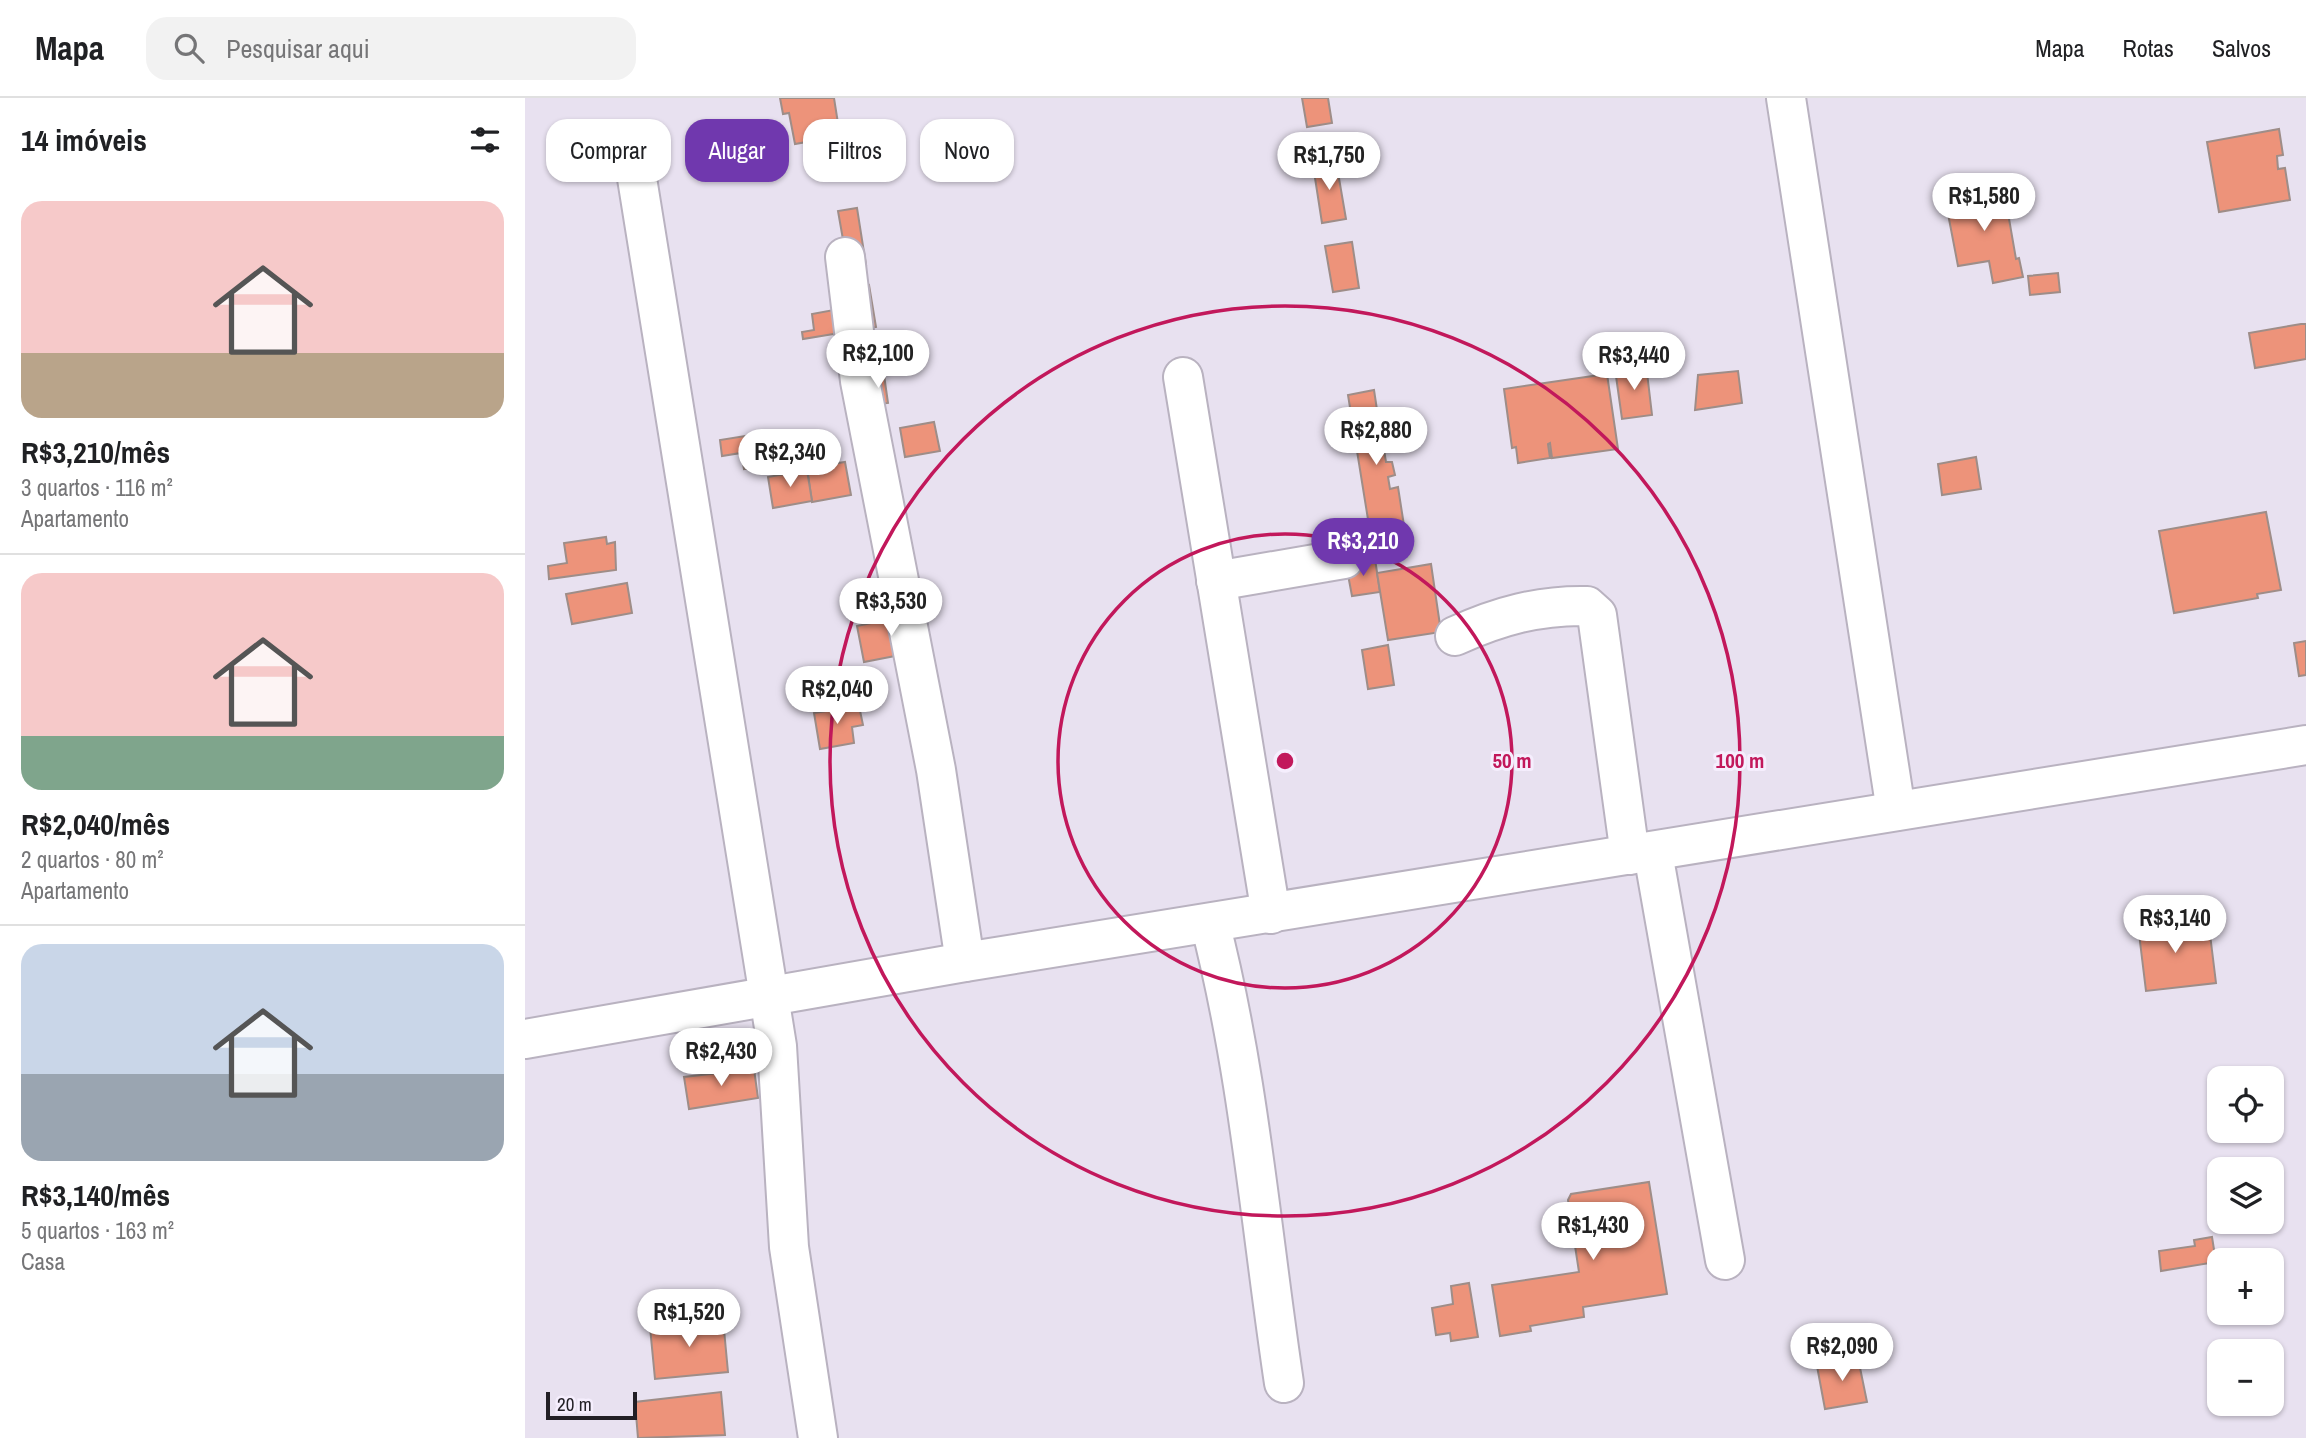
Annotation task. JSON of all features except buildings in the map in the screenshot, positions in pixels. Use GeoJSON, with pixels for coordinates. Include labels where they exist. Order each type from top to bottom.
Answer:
{"type":"FeatureCollection","features":[{"type":"Feature","properties":{"kind":"street"},"geometry":{"type":"LineString","coordinates":[[1786,98],[1896,811]]}},
{"type":"Feature","properties":{"kind":"street"},"geometry":{"type":"LineString","coordinates":[[638,182],[776,1046],[789,1247],[818,1438]]}},
{"type":"Feature","properties":{"kind":"street"},"geometry":{"type":"LineString","coordinates":[[845,257],[860,381],[936,770],[965,962]]}},
{"type":"Feature","properties":{"kind":"street"},"geometry":{"type":"LineString","coordinates":[[1183,377],[1271,914]]}},
{"type":"Feature","properties":{"kind":"street"},"geometry":{"type":"LineString","coordinates":[[1216,581],[1344,559]]}},
{"type":"Feature","properties":{"kind":"street"},"geometry":{"type":"LineString","coordinates":[[1455,636],[1491,619],[1525,610],[1587,607],[1597,615],[1641,854],[1725,1260]]}},
{"type":"Feature","properties":{"kind":"street"},"geometry":{"type":"LineString","coordinates":[[525,1039],[965,962],[2306,746]]}},
{"type":"Feature","properties":{"kind":"street"},"geometry":{"type":"LineString","coordinates":[[1210,923],[1228,994],[1242,1072],[1284,1384]]}}]}
